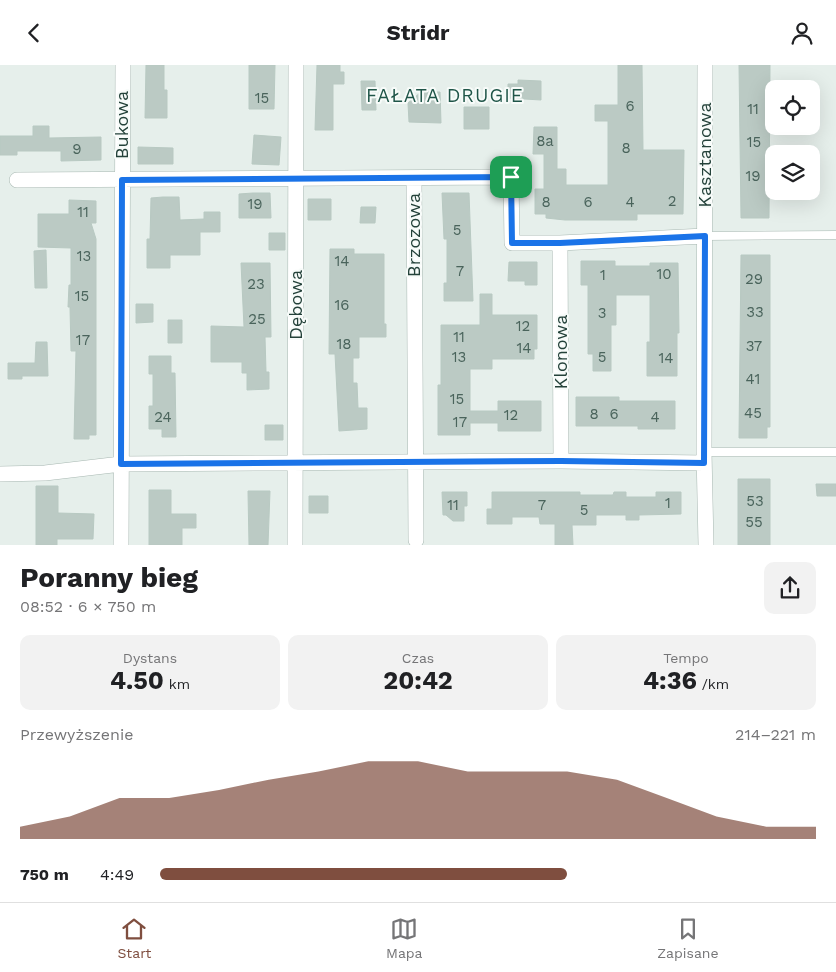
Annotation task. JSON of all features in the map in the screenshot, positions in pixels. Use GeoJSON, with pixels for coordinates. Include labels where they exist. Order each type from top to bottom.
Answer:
{"type":"FeatureCollection","features":[{"type":"Feature","properties":{"kind":"street","name":"Bukowa"},"geometry":{"type":"LineString","coordinates":[[121,545],[123,65]]}},
{"type":"Feature","properties":{"kind":"street","name":"Dębowa"},"geometry":{"type":"LineString","coordinates":[[295,545],[296,65]]}},
{"type":"Feature","properties":{"kind":"street","name":"Kasztanowa"},"geometry":{"type":"LineString","coordinates":[[705,65],[704,458],[706,545]]}},
{"type":"Feature","properties":{"kind":"street"},"geometry":{"type":"LineString","coordinates":[[414,178],[511,177],[512,243],[560,243],[705,236]]}},
{"type":"Feature","properties":{"kind":"street","name":"Brzozowa"},"geometry":{"type":"LineString","coordinates":[[17,180],[414,178],[416,540]]}},
{"type":"Feature","properties":{"kind":"street","name":"Klonowa"},"geometry":{"type":"LineString","coordinates":[[560,243],[561,461]]}},
{"type":"Feature","properties":{"kind":"street"},"geometry":{"type":"LineString","coordinates":[[0,474],[45,473],[121,464],[416,463],[704,458]]}},
{"type":"Feature","properties":{"kind":"lane"},"geometry":{"type":"LineString","coordinates":[[705,236],[836,235]]}},
{"type":"Feature","properties":{"kind":"lane"},"geometry":{"type":"LineString","coordinates":[[704,458],[836,452]]}},
{"type":"Feature","properties":{"kind":"building"},"geometry":{"type":"Polygon","coordinates":[[[146,65],[164,65],[164,90],[167,90],[167,118],[145,118],[146,65]]]}},
{"type":"Feature","properties":{"kind":"building"},"geometry":{"type":"Polygon","coordinates":[[[249,65],[275,65],[274,109],[249,109],[249,65]]]}},
{"type":"Feature","properties":{"kind":"building"},"geometry":{"type":"Polygon","coordinates":[[[317,65],[340,65],[340,72],[344,72],[344,84],[333,84],[333,130],[315,130],[317,65]]]}},
{"type":"Feature","properties":{"kind":"building"},"geometry":{"type":"Polygon","coordinates":[[[618,65],[642,65],[643,150],[684,150],[683,214],[637,214],[637,220],[565,220],[546,218],[546,214],[535,214],[535,189],[544,189],[544,154],[533,154],[534,127],[557,127],[557,169],[566,169],[566,185],[608,185],[608,121],[595,121],[595,105],[618,105],[618,65]]]}},
{"type":"Feature","properties":{"kind":"building"},"geometry":{"type":"Polygon","coordinates":[[[739,65],[770,65],[770,80],[765,80],[765,135],[770,135],[769,145],[765,145],[765,200],[769,200],[769,218],[741,218],[739,65]]]}},
{"type":"Feature","properties":{"kind":"building"},"geometry":{"type":"Polygon","coordinates":[[[518,80],[541,81],[541,100],[508,98],[508,84],[518,84],[518,80]]]}},
{"type":"Feature","properties":{"kind":"building"},"geometry":{"type":"Polygon","coordinates":[[[361,81],[375,81],[376,110],[362,110],[361,81]]]}},
{"type":"Feature","properties":{"kind":"building"},"geometry":{"type":"Polygon","coordinates":[[[421,92],[440,92],[441,123],[409,122],[408,103],[421,92]]]}},
{"type":"Feature","properties":{"kind":"building"},"geometry":{"type":"Polygon","coordinates":[[[464,107],[489,107],[489,129],[464,129],[464,107]]]}},
{"type":"Feature","properties":{"kind":"building"},"geometry":{"type":"Polygon","coordinates":[[[33,126],[49,126],[49,138],[101,137],[101,160],[61,161],[61,151],[17,151],[17,155],[0,155],[0,136],[33,136],[33,126]]]}},
{"type":"Feature","properties":{"kind":"building"},"geometry":{"type":"Polygon","coordinates":[[[254,135],[281,137],[279,165],[252,164],[254,135]]]}},
{"type":"Feature","properties":{"kind":"building"},"geometry":{"type":"Polygon","coordinates":[[[138,147],[173,148],[173,164],[138,164],[138,147]]]}},
{"type":"Feature","properties":{"kind":"building"},"geometry":{"type":"Polygon","coordinates":[[[270,193],[271,218],[239,218],[239,194],[270,193]]]}},
{"type":"Feature","properties":{"kind":"building"},"geometry":{"type":"Polygon","coordinates":[[[442,193],[469,193],[473,301],[444,301],[444,283],[447,283],[447,239],[444,239],[442,193]]]}},
{"type":"Feature","properties":{"kind":"building"},"geometry":{"type":"Polygon","coordinates":[[[179,197],[180,220],[204,219],[204,212],[220,212],[220,232],[200,232],[200,255],[170,255],[170,268],[147,268],[147,239],[150,239],[151,198],[179,197]]]}},
{"type":"Feature","properties":{"kind":"building"},"geometry":{"type":"Polygon","coordinates":[[[308,199],[331,199],[331,220],[308,220],[308,199]]]}},
{"type":"Feature","properties":{"kind":"building"},"geometry":{"type":"Polygon","coordinates":[[[69,200],[96,201],[96,223],[91,223],[96,239],[96,435],[89,435],[89,439],[74,439],[76,351],[71,351],[70,307],[68,307],[69,285],[71,285],[71,248],[38,247],[38,214],[69,214],[69,200]]]}},
{"type":"Feature","properties":{"kind":"building"},"geometry":{"type":"Polygon","coordinates":[[[361,207],[376,207],[375,223],[360,223],[361,207]]]}},
{"type":"Feature","properties":{"kind":"building"},"geometry":{"type":"Polygon","coordinates":[[[269,233],[285,233],[285,250],[269,250],[269,233]]]}},
{"type":"Feature","properties":{"kind":"building"},"geometry":{"type":"Polygon","coordinates":[[[330,249],[354,249],[354,254],[384,254],[384,324],[386,324],[386,337],[359,337],[359,358],[353,358],[353,383],[357,383],[358,408],[367,408],[367,429],[339,431],[335,354],[329,354],[330,249]]]}},
{"type":"Feature","properties":{"kind":"building"},"geometry":{"type":"Polygon","coordinates":[[[46,250],[47,288],[35,288],[34,251],[46,250]]]}},
{"type":"Feature","properties":{"kind":"building"},"geometry":{"type":"Polygon","coordinates":[[[741,255],[770,255],[770,427],[767,427],[767,438],[739,438],[741,255]]]}},
{"type":"Feature","properties":{"kind":"building"},"geometry":{"type":"Polygon","coordinates":[[[581,261],[615,261],[615,266],[650,266],[650,263],[678,263],[679,333],[677,333],[677,376],[647,376],[647,342],[650,342],[650,295],[616,295],[616,325],[611,325],[611,371],[593,371],[593,354],[588,354],[588,285],[581,285],[581,261]]]}},
{"type":"Feature","properties":{"kind":"building"},"geometry":{"type":"Polygon","coordinates":[[[509,262],[537,262],[537,285],[525,285],[525,281],[508,281],[509,262]]]}},
{"type":"Feature","properties":{"kind":"building"},"geometry":{"type":"Polygon","coordinates":[[[241,263],[270,263],[271,337],[265,337],[266,372],[269,372],[269,389],[247,390],[247,373],[242,373],[242,362],[211,362],[211,326],[244,327],[241,263]]]}},
{"type":"Feature","properties":{"kind":"building"},"geometry":{"type":"Polygon","coordinates":[[[480,294],[492,294],[492,315],[537,315],[537,349],[534,349],[534,359],[492,359],[492,369],[470,369],[470,411],[498,411],[498,401],[541,401],[541,431],[498,431],[498,423],[470,423],[470,435],[438,435],[438,385],[441,385],[441,325],[480,325],[480,294]]]}},
{"type":"Feature","properties":{"kind":"building"},"geometry":{"type":"Polygon","coordinates":[[[136,304],[153,304],[153,322],[136,323],[136,304]]]}},
{"type":"Feature","properties":{"kind":"building"},"geometry":{"type":"Polygon","coordinates":[[[168,320],[182,320],[182,343],[168,343],[168,320]]]}},
{"type":"Feature","properties":{"kind":"building"},"geometry":{"type":"Polygon","coordinates":[[[36,342],[47,342],[48,376],[22,376],[22,379],[8,379],[8,363],[35,363],[36,342]]]}},
{"type":"Feature","properties":{"kind":"building"},"geometry":{"type":"Polygon","coordinates":[[[149,356],[171,356],[171,373],[175,373],[176,437],[162,437],[162,429],[149,429],[149,406],[153,406],[153,374],[149,374],[149,356]]]}},
{"type":"Feature","properties":{"kind":"building"},"geometry":{"type":"Polygon","coordinates":[[[576,397],[619,397],[619,401],[675,401],[675,429],[638,429],[638,426],[576,426],[576,397]]]}},
{"type":"Feature","properties":{"kind":"building"},"geometry":{"type":"Polygon","coordinates":[[[265,425],[283,425],[283,440],[265,440],[265,425]]]}},
{"type":"Feature","properties":{"kind":"building"},"geometry":{"type":"Polygon","coordinates":[[[738,479],[770,479],[770,545],[738,545],[738,479]]]}},
{"type":"Feature","properties":{"kind":"building"},"geometry":{"type":"Polygon","coordinates":[[[816,484],[836,484],[836,496],[817,496],[816,484]]]}},
{"type":"Feature","properties":{"kind":"building"},"geometry":{"type":"Polygon","coordinates":[[[36,486],[58,486],[58,513],[94,514],[93,539],[57,539],[57,545],[36,545],[36,486]]]}},
{"type":"Feature","properties":{"kind":"building"},"geometry":{"type":"Polygon","coordinates":[[[149,490],[171,490],[171,514],[196,514],[196,528],[182,528],[182,545],[149,545],[149,490]]]}},
{"type":"Feature","properties":{"kind":"building"},"geometry":{"type":"Polygon","coordinates":[[[248,491],[270,491],[268,545],[249,545],[248,491]]]}},
{"type":"Feature","properties":{"kind":"building"},"geometry":{"type":"Polygon","coordinates":[[[442,492],[467,492],[467,506],[464,506],[464,521],[453,521],[446,515],[443,515],[442,492]]]}},
{"type":"Feature","properties":{"kind":"building"},"geometry":{"type":"Polygon","coordinates":[[[492,492],[580,492],[580,495],[613,495],[614,492],[626,492],[626,497],[656,497],[656,492],[681,492],[681,514],[639,515],[639,520],[626,520],[626,515],[596,515],[596,525],[572,525],[573,545],[555,545],[555,524],[540,524],[539,517],[512,517],[512,524],[487,524],[487,509],[492,509],[492,492]]]}},
{"type":"Feature","properties":{"kind":"building"},"geometry":{"type":"Polygon","coordinates":[[[309,496],[328,496],[328,513],[309,513],[309,496]]]}},
{"type":"Feature","properties":{"kind":"district","name":"FAŁATA DRUGIE"},"geometry":{"type":"Point","coordinates":[445,95]}},
{"type":"Feature","properties":{"kind":"route"},"geometry":{"type":"LineString","coordinates":[[511,177],[512,243],[560,243],[705,236],[704,463],[561,461],[121,464],[122,180],[511,177]]}}]}
